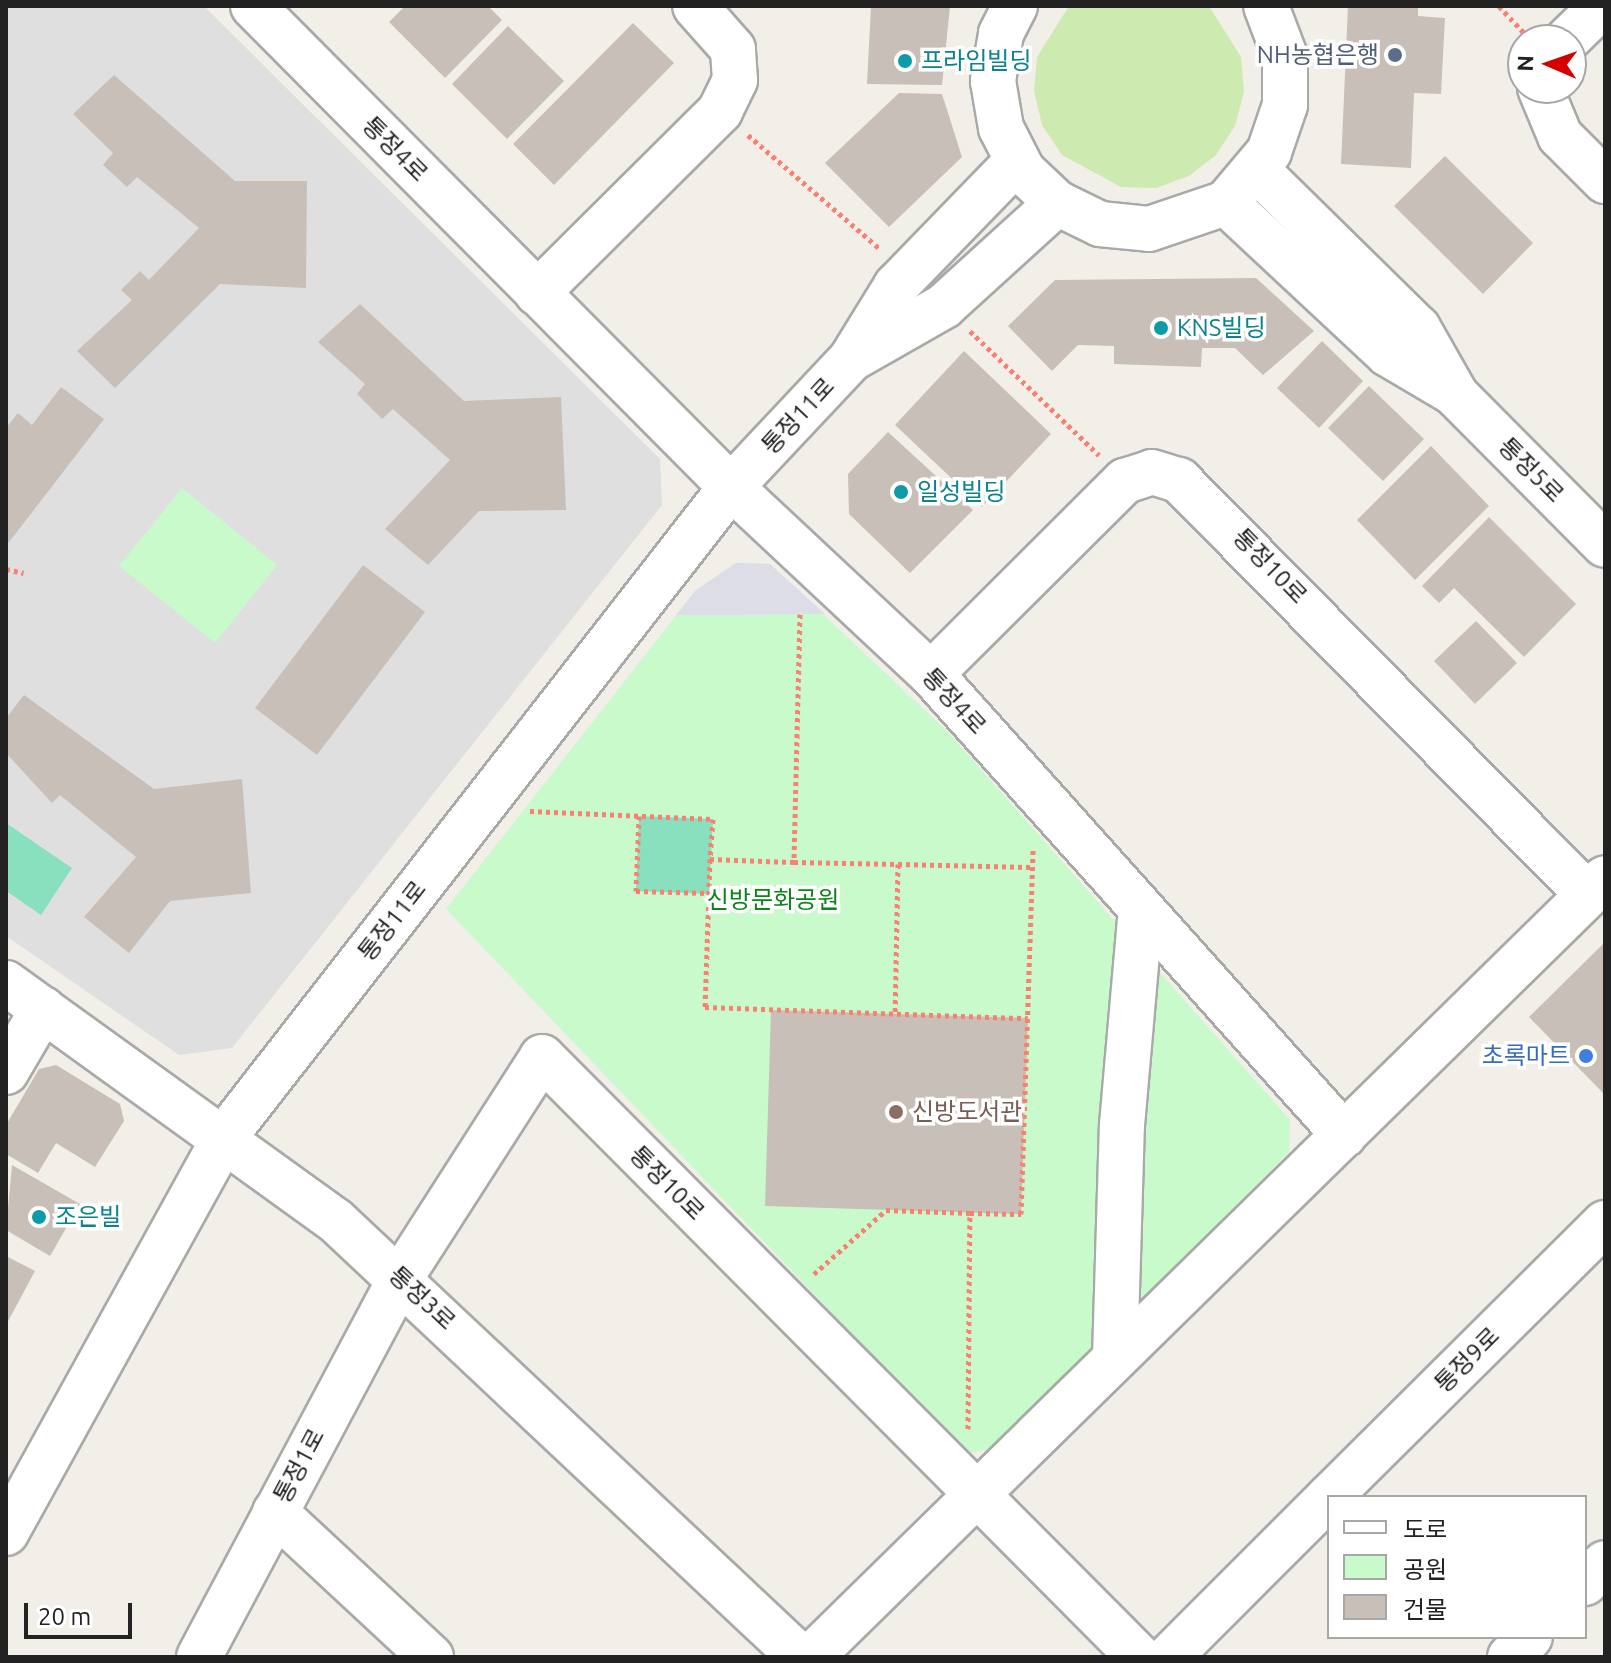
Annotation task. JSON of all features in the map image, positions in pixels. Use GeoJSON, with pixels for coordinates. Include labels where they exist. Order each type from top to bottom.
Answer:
{"type":"FeatureCollection","features":[{"type":"Feature","properties":{"kind":"street","name":"통정4로"},"geometry":{"type":"LineString","coordinates":[[253,6],[731,487],[931,674],[1344,1135]]}},
{"type":"Feature","properties":{"kind":"street"},"geometry":{"type":"LineString","coordinates":[[537,293],[720,111],[735,80],[733,49],[695,6]]}},
{"type":"Feature","properties":{"kind":"street"},"geometry":{"type":"LineString","coordinates":[[1015,6],[1001,34],[993,81],[1001,128],[1017,161],[1057,203],[1100,224],[1149,229],[1226,203],[1258,171],[1285,105],[1285,56],[1266,6]]}},
{"type":"Feature","properties":{"kind":"street"},"geometry":{"type":"LineString","coordinates":[[1583,24],[1602,6]]}},
{"type":"Feature","properties":{"kind":"street"},"geometry":{"type":"LineString","coordinates":[[1547,104],[1560,136],[1605,181]]}},
{"type":"Feature","properties":{"kind":"street"},"geometry":{"type":"LineString","coordinates":[[851,359],[907,273],[1017,161]]}},
{"type":"Feature","properties":{"kind":"street"},"geometry":{"type":"LineString","coordinates":[[1258,171],[1418,328],[1456,395]]}},
{"type":"Feature","properties":{"kind":"street"},"geometry":{"type":"LineString","coordinates":[[851,359],[944,306],[1057,203]]}},
{"type":"Feature","properties":{"kind":"street"},"geometry":{"type":"LineString","coordinates":[[1226,203],[1388,354],[1456,395]]}},
{"type":"Feature","properties":{"kind":"street","name":"통정11로"},"geometry":{"type":"LineString","coordinates":[[6,1533],[225,1136],[731,487],[851,359]]}},
{"type":"Feature","properties":{"kind":"street","name":"통정5로"},"geometry":{"type":"LineString","coordinates":[[1456,395],[1605,545]]}},
{"type":"Feature","properties":{"kind":"street","name":"통정10로"},"geometry":{"type":"LineString","coordinates":[[811,1657],[1596,886],[1213,506],[1179,480],[1152,472],[1125,481]]}},
{"type":"Feature","properties":{"kind":"street"},"geometry":{"type":"LineString","coordinates":[[931,674],[1125,481]]}},
{"type":"Feature","properties":{"kind":"street"},"geometry":{"type":"LineString","coordinates":[[1115,1358],[1122,1125],[1141,909]]}},
{"type":"Feature","properties":{"kind":"street","name":"통정3로"},"geometry":{"type":"LineString","coordinates":[[6,983],[225,1136],[401,1277],[800,1657]]}},
{"type":"Feature","properties":{"kind":"street"},"geometry":{"type":"LineString","coordinates":[[6,1072],[43,1009]]}},
{"type":"Feature","properties":{"kind":"street","name":"통정10로"},"geometry":{"type":"LineString","coordinates":[[401,1277],[542,1057],[975,1495]]}},
{"type":"Feature","properties":{"kind":"street","name":"통정9로"},"geometry":{"type":"LineString","coordinates":[[1331,1495],[1605,1223]]}},
{"type":"Feature","properties":{"kind":"street","name":"통정1로"},"geometry":{"type":"LineString","coordinates":[[199,1657],[401,1277]]}},
{"type":"Feature","properties":{"kind":"street"},"geometry":{"type":"LineString","coordinates":[[975,1495],[1139,1657]]}},
{"type":"Feature","properties":{"kind":"street","name":"통정9로"},"geometry":{"type":"LineString","coordinates":[[1169,1657],[1327,1499]]}},
{"type":"Feature","properties":{"kind":"street"},"geometry":{"type":"LineString","coordinates":[[275,1512],[431,1657]]}},
{"type":"Feature","properties":{"kind":"street"},"geometry":{"type":"LineString","coordinates":[[1587,1581],[1605,1563]]}},
{"type":"Feature","properties":{"kind":"street"},"geometry":{"type":"LineString","coordinates":[[1510,1657],[1528,1639]]}},
{"type":"Feature","properties":{"kind":"path"},"geometry":{"type":"LineString","coordinates":[[1499,6],[1515,24]]}},
{"type":"Feature","properties":{"kind":"path"},"geometry":{"type":"LineString","coordinates":[[720,111],[907,273]]}},
{"type":"Feature","properties":{"kind":"path"},"geometry":{"type":"LineString","coordinates":[[944,306],[1125,481]]}},
{"type":"Feature","properties":{"kind":"path"},"geometry":{"type":"LineString","coordinates":[[6,569],[24,573]]}},
{"type":"Feature","properties":{"kind":"path"},"geometry":{"type":"LineString","coordinates":[[794,862],[800,614]]}},
{"type":"Feature","properties":{"kind":"path"},"geometry":{"type":"LineString","coordinates":[[521,810],[713,819],[705,1007],[1028,1018]]}},
{"type":"Feature","properties":{"kind":"path"},"geometry":{"type":"LineString","coordinates":[[639,816],[636,891],[709,894]]}},
{"type":"Feature","properties":{"kind":"path"},"geometry":{"type":"LineString","coordinates":[[804,1283],[886,1210],[1021,1214],[1033,842]]}},
{"type":"Feature","properties":{"kind":"path"},"geometry":{"type":"LineString","coordinates":[[710,859],[1032,867]]}},
{"type":"Feature","properties":{"kind":"path"},"geometry":{"type":"LineString","coordinates":[[895,1014],[898,864]]}},
{"type":"Feature","properties":{"kind":"path"},"geometry":{"type":"LineString","coordinates":[[967,1439],[970,1213]]}},
{"type":"Feature","properties":{"kind":"shaded area"},"geometry":{"type":"Polygon","coordinates":[[[6,6],[204,6],[660,459],[662,505],[232,1048],[179,1055],[6,936],[6,6]]]}},
{"type":"Feature","properties":{"kind":"shaded area"},"geometry":{"type":"Polygon","coordinates":[[[736,563],[770,564],[825,614],[676,615],[696,590],[736,563]]]}},
{"type":"Feature","properties":{"kind":"green space"},"geometry":{"type":"Polygon","coordinates":[[[1069,6],[1209,6],[1241,57],[1244,92],[1235,126],[1216,155],[1189,176],[1156,188],[1121,187],[1062,155],[1042,125],[1034,91],[1037,57],[1069,6]]]}},
{"type":"Feature","properties":{"kind":"green space"},"geometry":{"type":"Polygon","coordinates":[[[182,488],[277,565],[215,643],[119,566],[182,488]]]}},
{"type":"Feature","properties":{"kind":"green space","name":"신방문화공원"},"geometry":{"type":"Polygon","coordinates":[[[736,563],[770,564],[948,732],[1290,1120],[1289,1152],[990,1449],[967,1454],[446,909],[696,590],[736,563]]]}},
{"type":"Feature","properties":{"kind":"green space"},"geometry":{"type":"Polygon","coordinates":[[[639,816],[713,819],[709,894],[636,891],[639,816]]]}},
{"type":"Feature","properties":{"kind":"green space"},"geometry":{"type":"Polygon","coordinates":[[[6,823],[72,868],[41,915],[6,891],[6,823]]]}},
{"type":"Feature","properties":{"kind":"building"},"geometry":{"type":"Polygon","coordinates":[[[405,6],[488,6],[502,20],[445,78],[389,22],[405,6]]]}},
{"type":"Feature","properties":{"kind":"building","name":"프라임빌딩"},"geometry":{"type":"Polygon","coordinates":[[[871,6],[950,6],[942,85],[867,84],[871,6]]]}},
{"type":"Feature","properties":{"kind":"building","name":"NH농협은행"},"geometry":{"type":"Polygon","coordinates":[[[1348,6],[1418,6],[1418,16],[1445,18],[1441,94],[1414,93],[1411,168],[1341,164],[1348,6]]]}},
{"type":"Feature","properties":{"kind":"building"},"geometry":{"type":"Polygon","coordinates":[[[633,23],[674,63],[554,185],[513,144],[633,23]]]}},
{"type":"Feature","properties":{"kind":"building"},"geometry":{"type":"Polygon","coordinates":[[[508,26],[564,81],[507,139],[452,84],[508,26]]]}},
{"type":"Feature","properties":{"kind":"building"},"geometry":{"type":"Polygon","coordinates":[[[114,75],[235,181],[307,181],[306,288],[220,284],[115,388],[77,351],[132,300],[121,290],[140,271],[149,280],[199,228],[137,177],[127,187],[103,165],[113,153],[73,114],[114,75]]]}},
{"type":"Feature","properties":{"kind":"building"},"geometry":{"type":"Polygon","coordinates":[[[899,93],[942,94],[962,157],[889,227],[825,163],[899,93]]]}},
{"type":"Feature","properties":{"kind":"building"},"geometry":{"type":"Polygon","coordinates":[[[1445,156],[1533,243],[1483,294],[1394,206],[1445,156]]]}},
{"type":"Feature","properties":{"kind":"building","name":"KNS빌딩"},"geometry":{"type":"Polygon","coordinates":[[[1256,278],[1314,331],[1263,375],[1235,348],[1202,348],[1201,367],[1114,364],[1114,346],[1078,345],[1052,371],[1008,326],[1055,280],[1256,278]]]}},
{"type":"Feature","properties":{"kind":"building"},"geometry":{"type":"Polygon","coordinates":[[[360,304],[464,401],[561,397],[566,510],[479,511],[428,565],[385,529],[450,460],[393,409],[382,419],[357,394],[365,384],[318,342],[360,304]]]}},
{"type":"Feature","properties":{"kind":"building"},"geometry":{"type":"Polygon","coordinates":[[[1322,341],[1363,381],[1319,428],[1277,388],[1322,341]]]}},
{"type":"Feature","properties":{"kind":"building"},"geometry":{"type":"Polygon","coordinates":[[[964,351],[1051,434],[982,507],[895,425],[964,351]]]}},
{"type":"Feature","properties":{"kind":"building"},"geometry":{"type":"Polygon","coordinates":[[[1369,386],[1424,439],[1383,481],[1328,428],[1369,386]]]}},
{"type":"Feature","properties":{"kind":"building"},"geometry":{"type":"Polygon","coordinates":[[[61,387],[104,419],[6,546],[6,428],[18,413],[32,425],[61,387]]]}},
{"type":"Feature","properties":{"kind":"building","name":"일성빌딩"},"geometry":{"type":"Polygon","coordinates":[[[888,432],[973,510],[910,573],[849,514],[848,474],[888,432]]]}},
{"type":"Feature","properties":{"kind":"building"},"geometry":{"type":"Polygon","coordinates":[[[1431,446],[1489,506],[1415,580],[1357,520],[1431,446]]]}},
{"type":"Feature","properties":{"kind":"building"},"geometry":{"type":"Polygon","coordinates":[[[1489,517],[1576,604],[1524,657],[1454,588],[1439,603],[1422,586],[1489,517]]]}},
{"type":"Feature","properties":{"kind":"building"},"geometry":{"type":"Polygon","coordinates":[[[363,565],[425,612],[317,755],[255,708],[363,565]]]}},
{"type":"Feature","properties":{"kind":"building"},"geometry":{"type":"Polygon","coordinates":[[[1476,621],[1517,663],[1475,704],[1434,661],[1476,621]]]}},
{"type":"Feature","properties":{"kind":"building"},"geometry":{"type":"Polygon","coordinates":[[[24,695],[154,789],[242,779],[251,893],[170,901],[129,953],[84,917],[136,857],[60,795],[52,803],[6,753],[6,718],[24,695]]]}},
{"type":"Feature","properties":{"kind":"building","name":"초록마트"},"geometry":{"type":"Polygon","coordinates":[[[1605,942],[1605,1095],[1529,1017],[1605,942]]]}},
{"type":"Feature","properties":{"kind":"building","name":"신방도서관"},"geometry":{"type":"Polygon","coordinates":[[[771,1010],[1028,1018],[1021,1214],[765,1206],[771,1010]]]}},
{"type":"Feature","properties":{"kind":"building"},"geometry":{"type":"Polygon","coordinates":[[[56,1065],[120,1104],[124,1121],[95,1167],[56,1143],[38,1173],[6,1154],[6,1125],[39,1069],[56,1065]]]}},
{"type":"Feature","properties":{"kind":"building","name":"조은빌"},"geometry":{"type":"Polygon","coordinates":[[[12,1165],[80,1204],[50,1256],[6,1230],[12,1165]]]}},
{"type":"Feature","properties":{"kind":"building"},"geometry":{"type":"Polygon","coordinates":[[[6,1256],[35,1271],[6,1325],[6,1256]]]}},
{"type":"Feature","properties":{"kind":"place","name":"NH농협은행"},"geometry":{"type":"Point","coordinates":[1395,55]}},
{"type":"Feature","properties":{"kind":"place","name":"프라임빌딩"},"geometry":{"type":"Point","coordinates":[905,61]}},
{"type":"Feature","properties":{"kind":"place","name":"KNS빌딩"},"geometry":{"type":"Point","coordinates":[1161,328]}},
{"type":"Feature","properties":{"kind":"place","name":"일성빌딩"},"geometry":{"type":"Point","coordinates":[901,492]}},
{"type":"Feature","properties":{"kind":"place","name":"초록마트"},"geometry":{"type":"Point","coordinates":[1586,1056]}},
{"type":"Feature","properties":{"kind":"place","name":"신방도서관"},"geometry":{"type":"Point","coordinates":[896,1112]}},
{"type":"Feature","properties":{"kind":"place","name":"조은빌"},"geometry":{"type":"Point","coordinates":[39,1217]}}]}
